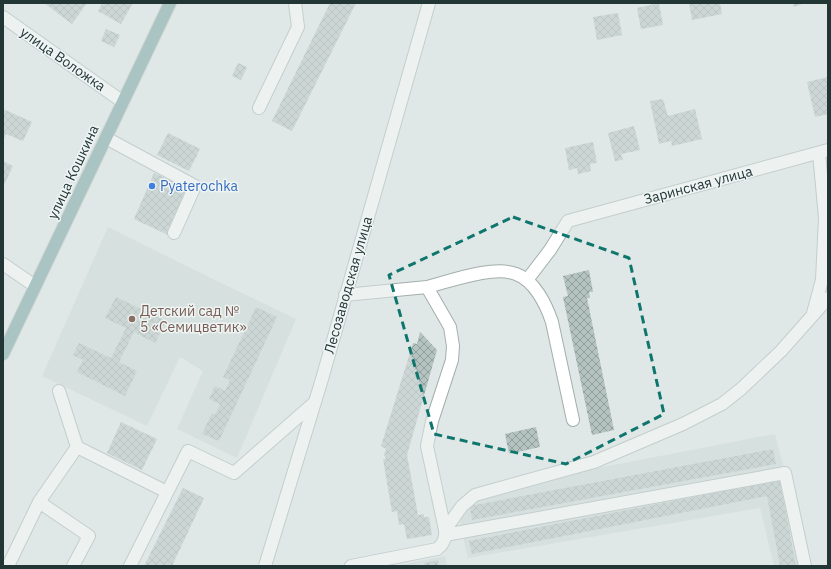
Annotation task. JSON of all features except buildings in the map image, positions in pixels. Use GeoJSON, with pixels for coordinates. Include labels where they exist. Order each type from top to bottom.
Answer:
{"type":"FeatureCollection","features":[{"type":"Feature","properties":{"kind":"main road","name":"улица Кошкина"},"geometry":{"type":"LineString","coordinates":[[3,354],[170,3]]}},
{"type":"Feature","properties":{"kind":"street"},"geometry":{"type":"LineString","coordinates":[[259,108],[298,27],[295,3]]}},
{"type":"Feature","properties":{"kind":"street","name":"Лесозаводская улица"},"geometry":{"type":"LineString","coordinates":[[265,566],[314,403],[429,3]]}},
{"type":"Feature","properties":{"kind":"street","name":"улица Воложка"},"geometry":{"type":"LineString","coordinates":[[3,17],[123,102]]}},
{"type":"Feature","properties":{"kind":"street"},"geometry":{"type":"LineString","coordinates":[[106,138],[195,186],[174,233]]}},
{"type":"Feature","properties":{"kind":"street"},"geometry":{"type":"LineString","coordinates":[[812,316],[822,280],[825,218],[824,151]]}},
{"type":"Feature","properties":{"kind":"street","name":"Заринская улица"},"geometry":{"type":"LineString","coordinates":[[527,280],[550,250],[568,221],[824,151]]}},
{"type":"Feature","properties":{"kind":"street"},"geometry":{"type":"LineString","coordinates":[[3,264],[35,286]]}},
{"type":"Feature","properties":{"kind":"street"},"geometry":{"type":"LineString","coordinates":[[345,295],[427,287],[479,273],[503,271],[516,274],[527,280],[547,308],[552,322],[572,420]]}},
{"type":"Feature","properties":{"kind":"street"},"geometry":{"type":"LineString","coordinates":[[350,566],[406,560],[437,549],[444,541],[445,532],[428,446],[432,421],[452,360],[453,346],[450,327],[427,287]]}},
{"type":"Feature","properties":{"kind":"street"},"geometry":{"type":"LineString","coordinates":[[445,532],[462,506],[475,495],[594,462],[683,424],[722,404],[741,390],[781,351],[828,298]]}},
{"type":"Feature","properties":{"kind":"street"},"geometry":{"type":"LineString","coordinates":[[59,391],[77,447],[167,492]]}},
{"type":"Feature","properties":{"kind":"street"},"geometry":{"type":"LineString","coordinates":[[130,566],[188,451],[234,473],[314,403]]}},
{"type":"Feature","properties":{"kind":"street"},"geometry":{"type":"LineString","coordinates":[[8,566],[39,502],[77,447]]}},
{"type":"Feature","properties":{"kind":"street"},"geometry":{"type":"LineString","coordinates":[[445,532],[785,473],[804,566]]}},
{"type":"Feature","properties":{"kind":"street"},"geometry":{"type":"LineString","coordinates":[[39,502],[88,536],[73,566]]}},
{"type":"Feature","properties":{"kind":"highlighted area"},"geometry":{"type":"Polygon","coordinates":[[[513,217],[629,258],[664,414],[566,464],[434,434],[389,275],[513,217]]]}},
{"type":"Feature","properties":{"kind":"shaded area","name":"Детский сад № 5 «Семицветик»"},"geometry":{"type":"Polygon","coordinates":[[[108,227],[296,319],[237,458],[177,429],[203,371],[180,357],[147,426],[42,376],[108,227]]]}},
{"type":"Feature","properties":{"kind":"shaded area"},"geometry":{"type":"Polygon","coordinates":[[[775,434],[785,473],[803,566],[774,566],[760,508],[468,558],[457,510],[467,493],[775,434]]]}},
{"type":"Feature","properties":{"kind":"shaded area"},"geometry":{"type":"Polygon","coordinates":[[[445,556],[447,566],[395,566],[445,556]]]}},
{"type":"Feature","properties":{"kind":"place","name":"Pyaterochka"},"geometry":{"type":"Point","coordinates":[152,186]}},
{"type":"Feature","properties":{"kind":"place","name":"Детский сад № 5 «Семицветик»"},"geometry":{"type":"Point","coordinates":[132,319]}}]}
